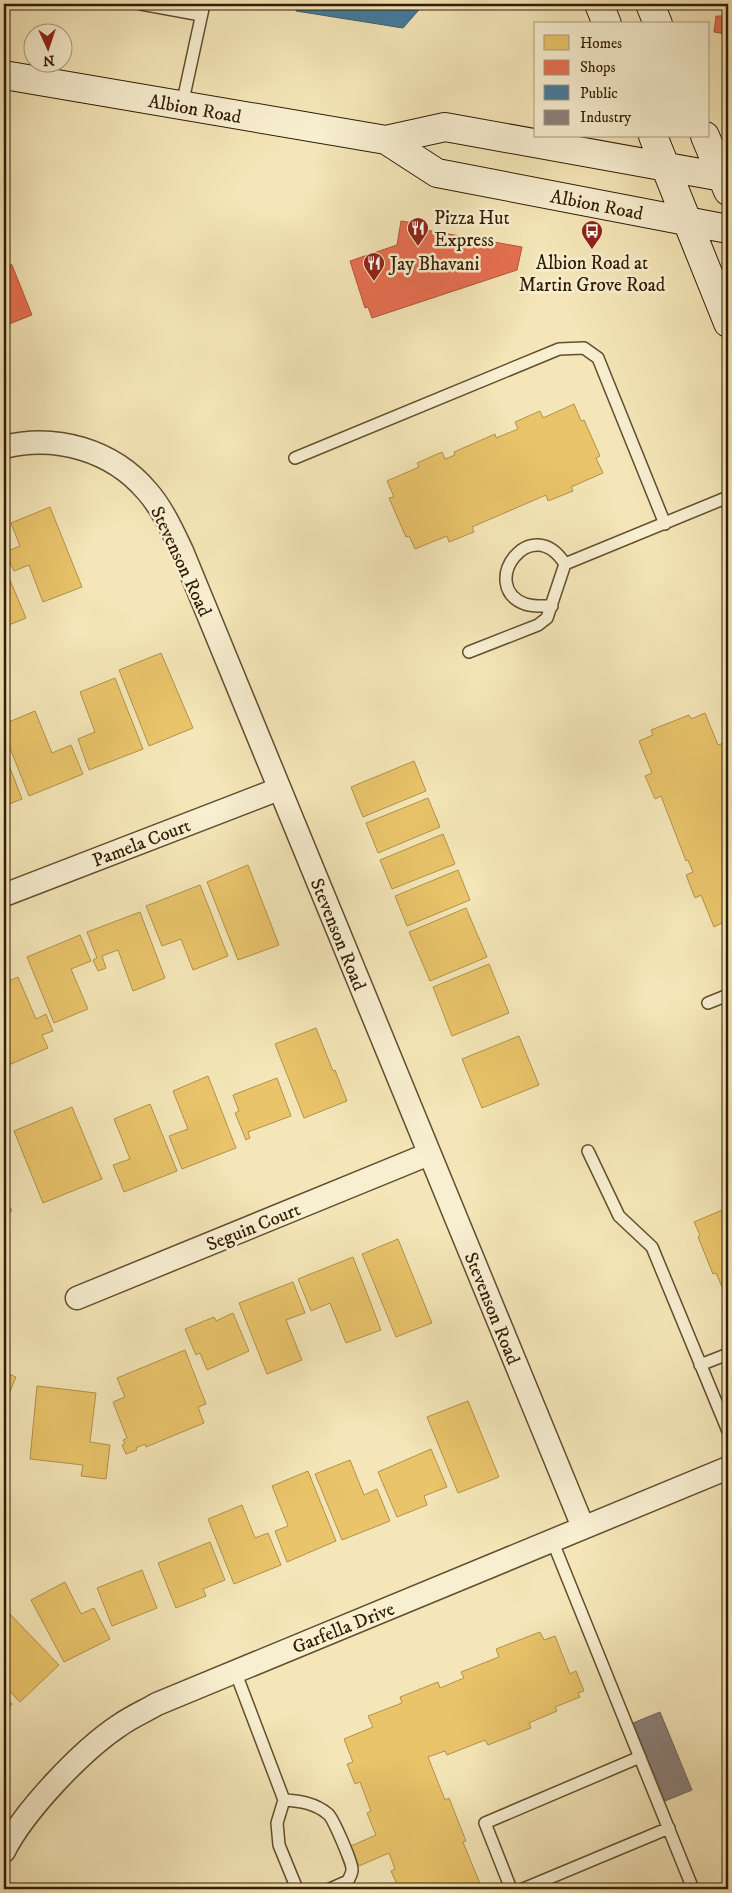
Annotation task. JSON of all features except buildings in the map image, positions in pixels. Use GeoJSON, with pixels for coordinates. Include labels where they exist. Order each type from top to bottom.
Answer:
{"type":"FeatureCollection","features":[{"type":"Feature","properties":{"kind":"main road"},"geometry":{"type":"LineString","coordinates":[[596,22],[599,4]]}},
{"type":"Feature","properties":{"kind":"main road"},"geometry":{"type":"LineString","coordinates":[[599,4],[606,22]]}},
{"type":"Feature","properties":{"kind":"main road"},"geometry":{"type":"LineString","coordinates":[[650,4],[657,22]]}},
{"type":"Feature","properties":{"kind":"main road","name":"Albion Road"},"geometry":{"type":"LineString","coordinates":[[4,75],[386,140],[445,127],[666,167],[726,182]]}},
{"type":"Feature","properties":{"kind":"main road"},"geometry":{"type":"LineString","coordinates":[[490,135],[515,132],[534,127]]}},
{"type":"Feature","properties":{"kind":"main road"},"geometry":{"type":"LineString","coordinates":[[654,138],[728,323]]}},
{"type":"Feature","properties":{"kind":"main road"},"geometry":{"type":"LineString","coordinates":[[706,138],[726,182]]}},
{"type":"Feature","properties":{"kind":"main road","name":"Albion Road"},"geometry":{"type":"LineString","coordinates":[[386,140],[437,173],[728,229]]}},
{"type":"Feature","properties":{"kind":"street","name":"Stevenson Road"},"geometry":{"type":"LineString","coordinates":[[4,447],[22,442],[52,443],[79,448],[106,457],[127,470],[148,492],[166,518],[182,551],[583,1527]]}},
{"type":"Feature","properties":{"kind":"street","name":"Pamela Court"},"geometry":{"type":"LineString","coordinates":[[4,895],[279,789]]}},
{"type":"Feature","properties":{"kind":"street","name":"Seguin Court"},"geometry":{"type":"LineString","coordinates":[[77,1298],[429,1154]]}},
{"type":"Feature","properties":{"kind":"street","name":"Garfella Drive"},"geometry":{"type":"LineString","coordinates":[[6,1842],[58,1780],[87,1752],[119,1725],[157,1704],[728,1468]]}},
{"type":"Feature","properties":{"kind":"lane"},"geometry":{"type":"LineString","coordinates":[[141,4],[202,9],[182,105]]}},
{"type":"Feature","properties":{"kind":"lane"},"geometry":{"type":"LineString","coordinates":[[295,458],[559,349],[584,348],[598,358],[665,524]]}},
{"type":"Feature","properties":{"kind":"lane"},"geometry":{"type":"LineString","coordinates":[[565,564],[728,498]]}},
{"type":"Feature","properties":{"kind":"lane"},"geometry":{"type":"LineString","coordinates":[[469,652],[538,625],[547,618],[552,606],[565,564],[552,549],[534,545],[524,548],[516,553],[510,561],[506,580],[509,589],[515,598],[524,604],[552,606]]}},
{"type":"Feature","properties":{"kind":"lane"},"geometry":{"type":"LineString","coordinates":[[708,1003],[728,995]]}},
{"type":"Feature","properties":{"kind":"lane"},"geometry":{"type":"LineString","coordinates":[[588,1150],[619,1216],[652,1247],[728,1432]]}},
{"type":"Feature","properties":{"kind":"lane"},"geometry":{"type":"LineString","coordinates":[[700,1365],[728,1354]]}},
{"type":"Feature","properties":{"kind":"lane"},"geometry":{"type":"LineString","coordinates":[[552,1540],[693,1889]]}},
{"type":"Feature","properties":{"kind":"lane"},"geometry":{"type":"LineString","coordinates":[[235,1671],[284,1800],[277,1822],[279,1845],[297,1889]]}},
{"type":"Feature","properties":{"kind":"lane"},"geometry":{"type":"LineString","coordinates":[[511,1889],[485,1823],[640,1757]]}},
{"type":"Feature","properties":{"kind":"lane"},"geometry":{"type":"LineString","coordinates":[[284,1800],[302,1801],[318,1807],[330,1815],[351,1862],[352,1871],[348,1881],[330,1889]]}},
{"type":"Feature","properties":{"kind":"lane"},"geometry":{"type":"LineString","coordinates":[[522,1889],[669,1828]]}},
{"type":"Feature","properties":{"kind":"place","name":"Pizza Hut Express"},"geometry":{"type":"Point","coordinates":[418,247]}},
{"type":"Feature","properties":{"kind":"place","name":"Albion Road at Martin Grove Road"},"geometry":{"type":"Point","coordinates":[592,250]}},
{"type":"Feature","properties":{"kind":"place","name":"Jay Bhavani"},"geometry":{"type":"Point","coordinates":[374,282]}}]}
